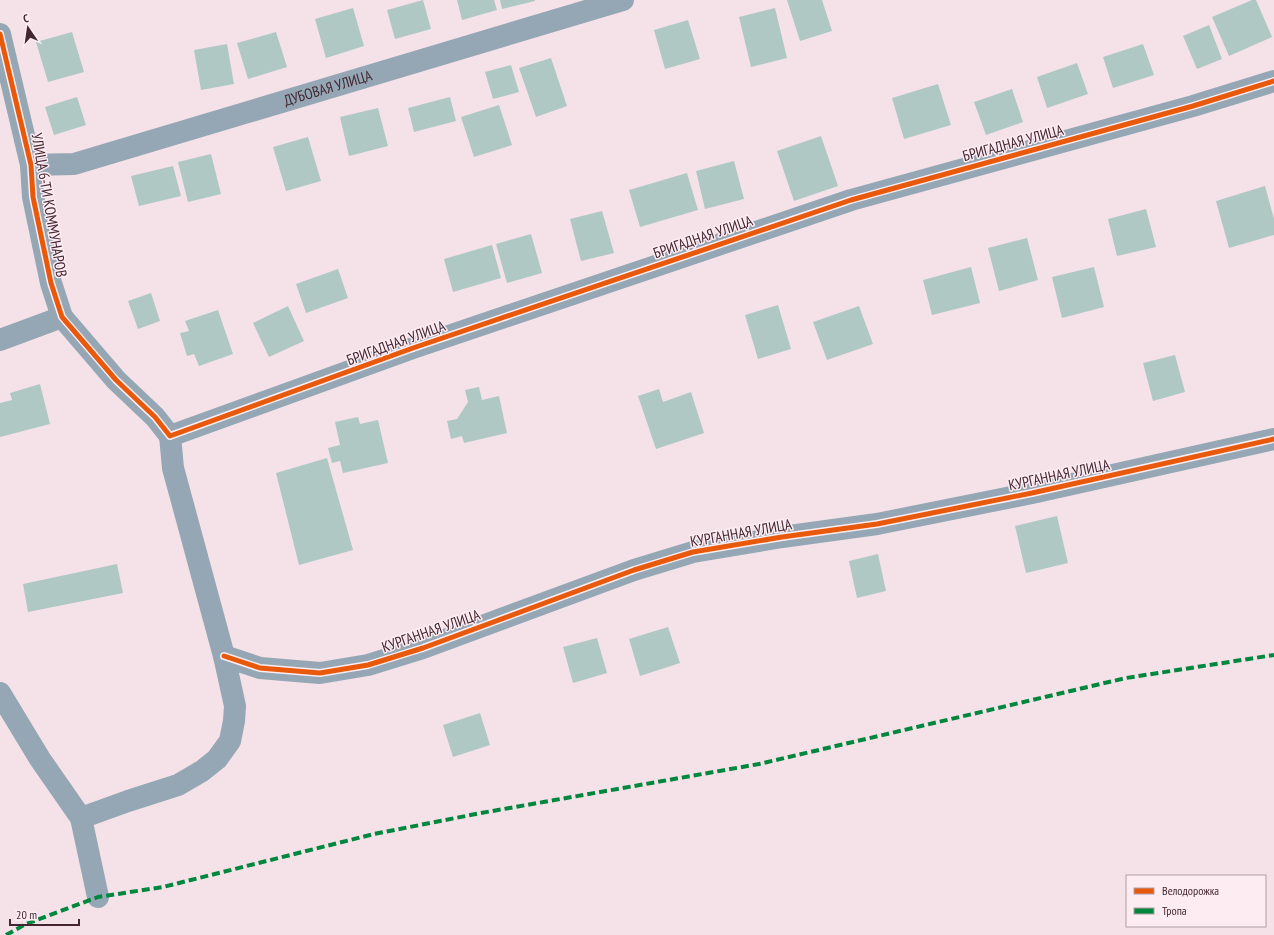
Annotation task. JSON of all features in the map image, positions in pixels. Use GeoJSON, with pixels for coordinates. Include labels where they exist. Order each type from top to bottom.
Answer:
{"type":"FeatureCollection","features":[{"type":"Feature","properties":{"kind":"street","name":"ДУБОВАЯ УЛИЦА"},"geometry":{"type":"LineString","coordinates":[[31,165],[74,164],[623,0]]}},
{"type":"Feature","properties":{"kind":"street","name":"УЛИЦА 6-ТИ КОММУНАРОВ"},"geometry":{"type":"LineString","coordinates":[[0,34],[31,165],[32,197],[51,283],[62,317],[116,380],[155,418],[170,436]]}},
{"type":"Feature","properties":{"kind":"street","name":"БРИГАДНАЯ УЛИЦА"},"geometry":{"type":"LineString","coordinates":[[170,436],[413,348],[851,200],[1193,106],[1274,81]]}},
{"type":"Feature","properties":{"kind":"street"},"geometry":{"type":"LineString","coordinates":[[0,340],[62,317]]}},
{"type":"Feature","properties":{"kind":"street"},"geometry":{"type":"LineString","coordinates":[[81,818],[178,785],[202,771],[217,759],[230,741],[235,706],[224,656],[172,468],[170,436]]}},
{"type":"Feature","properties":{"kind":"street","name":"КУРГАННАЯ УЛИЦА"},"geometry":{"type":"LineString","coordinates":[[224,656],[260,668],[320,673],[368,665],[423,648],[634,570],[693,552],[782,537],[877,524],[1032,493],[1274,439]]}},
{"type":"Feature","properties":{"kind":"street"},"geometry":{"type":"LineString","coordinates":[[0,692],[40,759],[81,818],[98,897]]}},
{"type":"Feature","properties":{"kind":"building"},"geometry":{"type":"Polygon","coordinates":[[[423,0],[431,29],[395,39],[387,10],[423,0]]]}},
{"type":"Feature","properties":{"kind":"building"},"geometry":{"type":"Polygon","coordinates":[[[457,0],[494,0],[497,10],[462,20],[457,0]]]}},
{"type":"Feature","properties":{"kind":"building"},"geometry":{"type":"Polygon","coordinates":[[[500,0],[535,0],[535,1],[502,9],[500,0]]]}},
{"type":"Feature","properties":{"kind":"building"},"geometry":{"type":"Polygon","coordinates":[[[787,0],[822,0],[832,31],[800,41],[787,0]]]}},
{"type":"Feature","properties":{"kind":"building"},"geometry":{"type":"Polygon","coordinates":[[[1252,0],[1256,0],[1272,37],[1229,56],[1212,17],[1252,0]]]}},
{"type":"Feature","properties":{"kind":"building"},"geometry":{"type":"Polygon","coordinates":[[[353,8],[364,46],[326,58],[315,19],[353,8]]]}},
{"type":"Feature","properties":{"kind":"building"},"geometry":{"type":"Polygon","coordinates":[[[775,8],[787,58],[751,67],[739,17],[775,8]]]}},
{"type":"Feature","properties":{"kind":"building"},"geometry":{"type":"Polygon","coordinates":[[[688,20],[700,59],[665,69],[654,30],[688,20]]]}},
{"type":"Feature","properties":{"kind":"building"},"geometry":{"type":"Polygon","coordinates":[[[1209,25],[1222,59],[1197,69],[1183,36],[1209,25]]]}},
{"type":"Feature","properties":{"kind":"building"},"geometry":{"type":"Polygon","coordinates":[[[72,32],[84,72],[48,82],[36,42],[72,32]]]}},
{"type":"Feature","properties":{"kind":"building"},"geometry":{"type":"Polygon","coordinates":[[[276,32],[287,67],[248,79],[237,43],[276,32]]]}},
{"type":"Feature","properties":{"kind":"building"},"geometry":{"type":"Polygon","coordinates":[[[227,44],[234,84],[201,90],[194,50],[227,44]]]}},
{"type":"Feature","properties":{"kind":"building"},"geometry":{"type":"Polygon","coordinates":[[[1143,44],[1154,75],[1113,88],[1103,57],[1143,44]]]}},
{"type":"Feature","properties":{"kind":"building"},"geometry":{"type":"Polygon","coordinates":[[[551,58],[567,106],[536,117],[519,68],[551,58]]]}},
{"type":"Feature","properties":{"kind":"building"},"geometry":{"type":"Polygon","coordinates":[[[1077,63],[1088,94],[1047,108],[1037,77],[1077,63]]]}},
{"type":"Feature","properties":{"kind":"building"},"geometry":{"type":"Polygon","coordinates":[[[511,65],[519,92],[493,99],[485,72],[511,65]]]}},
{"type":"Feature","properties":{"kind":"building"},"geometry":{"type":"Polygon","coordinates":[[[938,84],[951,125],[904,139],[892,98],[938,84]]]}},
{"type":"Feature","properties":{"kind":"building"},"geometry":{"type":"Polygon","coordinates":[[[1012,89],[1023,122],[986,135],[974,102],[1012,89]]]}},
{"type":"Feature","properties":{"kind":"building"},"geometry":{"type":"Polygon","coordinates":[[[77,97],[86,125],[54,135],[45,107],[77,97]]]}},
{"type":"Feature","properties":{"kind":"building"},"geometry":{"type":"Polygon","coordinates":[[[450,97],[456,121],[414,132],[408,108],[450,97]]]}},
{"type":"Feature","properties":{"kind":"building"},"geometry":{"type":"Polygon","coordinates":[[[499,105],[512,145],[474,157],[461,117],[499,105]]]}},
{"type":"Feature","properties":{"kind":"building"},"geometry":{"type":"Polygon","coordinates":[[[378,108],[388,146],[349,156],[340,117],[378,108]]]}},
{"type":"Feature","properties":{"kind":"building"},"geometry":{"type":"Polygon","coordinates":[[[821,136],[838,186],[794,201],[777,151],[821,136]]]}},
{"type":"Feature","properties":{"kind":"building"},"geometry":{"type":"Polygon","coordinates":[[[308,137],[321,181],[286,191],[273,147],[308,137]]]}},
{"type":"Feature","properties":{"kind":"building"},"geometry":{"type":"Polygon","coordinates":[[[211,154],[221,194],[188,202],[178,162],[211,154]]]}},
{"type":"Feature","properties":{"kind":"building"},"geometry":{"type":"Polygon","coordinates":[[[734,161],[744,199],[705,209],[696,171],[734,161]]]}},
{"type":"Feature","properties":{"kind":"building"},"geometry":{"type":"Polygon","coordinates":[[[173,166],[181,196],[139,206],[131,176],[173,166]]]}},
{"type":"Feature","properties":{"kind":"building"},"geometry":{"type":"Polygon","coordinates":[[[687,173],[698,210],[640,227],[629,190],[687,173]]]}},
{"type":"Feature","properties":{"kind":"building"},"geometry":{"type":"Polygon","coordinates":[[[1265,186],[1274,219],[1274,235],[1229,248],[1216,201],[1265,186]]]}},
{"type":"Feature","properties":{"kind":"building"},"geometry":{"type":"Polygon","coordinates":[[[1146,209],[1156,247],[1117,256],[1108,219],[1146,209]]]}},
{"type":"Feature","properties":{"kind":"building"},"geometry":{"type":"Polygon","coordinates":[[[602,211],[614,253],[581,261],[570,219],[602,211]]]}},
{"type":"Feature","properties":{"kind":"building"},"geometry":{"type":"Polygon","coordinates":[[[531,234],[542,273],[507,283],[496,244],[531,234]]]}},
{"type":"Feature","properties":{"kind":"building"},"geometry":{"type":"Polygon","coordinates":[[[1027,238],[1038,280],[999,291],[988,248],[1027,238]]]}},
{"type":"Feature","properties":{"kind":"building"},"geometry":{"type":"Polygon","coordinates":[[[492,245],[501,278],[453,292],[444,259],[492,245]]]}},
{"type":"Feature","properties":{"kind":"building"},"geometry":{"type":"Polygon","coordinates":[[[971,267],[980,303],[932,315],[923,280],[971,267]]]}},
{"type":"Feature","properties":{"kind":"building"},"geometry":{"type":"Polygon","coordinates":[[[1094,267],[1104,307],[1062,318],[1052,277],[1094,267]]]}},
{"type":"Feature","properties":{"kind":"building"},"geometry":{"type":"Polygon","coordinates":[[[338,269],[348,298],[306,313],[296,284],[338,269]]]}},
{"type":"Feature","properties":{"kind":"building"},"geometry":{"type":"Polygon","coordinates":[[[151,293],[160,321],[138,329],[128,301],[151,293]]]}},
{"type":"Feature","properties":{"kind":"building"},"geometry":{"type":"Polygon","coordinates":[[[778,305],[791,349],[758,359],[745,315],[778,305]]]}},
{"type":"Feature","properties":{"kind":"building"},"geometry":{"type":"Polygon","coordinates":[[[288,306],[304,341],[269,357],[253,323],[288,306]]]}},
{"type":"Feature","properties":{"kind":"building"},"geometry":{"type":"Polygon","coordinates":[[[859,306],[873,344],[827,360],[813,322],[859,306]]]}},
{"type":"Feature","properties":{"kind":"building"},"geometry":{"type":"Polygon","coordinates":[[[218,310],[233,354],[199,366],[194,354],[187,356],[180,333],[189,331],[185,321],[218,310]]]}},
{"type":"Feature","properties":{"kind":"building"},"geometry":{"type":"Polygon","coordinates":[[[1175,355],[1185,392],[1153,401],[1143,363],[1175,355]]]}},
{"type":"Feature","properties":{"kind":"building"},"geometry":{"type":"Polygon","coordinates":[[[40,384],[50,424],[0,437],[0,403],[12,400],[10,393],[40,384]]]}},
{"type":"Feature","properties":{"kind":"building"},"geometry":{"type":"Polygon","coordinates":[[[479,387],[482,400],[499,396],[507,433],[464,443],[462,436],[451,439],[447,421],[457,419],[468,402],[465,390],[479,387]]]}},
{"type":"Feature","properties":{"kind":"building"},"geometry":{"type":"Polygon","coordinates":[[[659,389],[663,402],[691,392],[704,433],[656,449],[638,396],[659,389]]]}},
{"type":"Feature","properties":{"kind":"building"},"geometry":{"type":"Polygon","coordinates":[[[358,417],[360,424],[378,420],[388,463],[343,473],[340,461],[332,463],[328,448],[340,445],[335,422],[358,417]]]}},
{"type":"Feature","properties":{"kind":"building"},"geometry":{"type":"Polygon","coordinates":[[[327,458],[353,550],[299,565],[276,473],[327,458]]]}},
{"type":"Feature","properties":{"kind":"building"},"geometry":{"type":"Polygon","coordinates":[[[1057,516],[1068,563],[1026,573],[1015,526],[1057,516]]]}},
{"type":"Feature","properties":{"kind":"building"},"geometry":{"type":"Polygon","coordinates":[[[878,554],[886,591],[857,598],[849,561],[878,554]]]}},
{"type":"Feature","properties":{"kind":"building"},"geometry":{"type":"Polygon","coordinates":[[[117,564],[123,593],[28,612],[23,584],[117,564]]]}},
{"type":"Feature","properties":{"kind":"building"},"geometry":{"type":"Polygon","coordinates":[[[668,627],[680,663],[640,676],[629,639],[668,627]]]}},
{"type":"Feature","properties":{"kind":"building"},"geometry":{"type":"Polygon","coordinates":[[[597,638],[607,673],[573,683],[563,647],[597,638]]]}},
{"type":"Feature","properties":{"kind":"building"},"geometry":{"type":"Polygon","coordinates":[[[480,713],[490,745],[453,757],[443,725],[480,713]]]}},
{"type":"Feature","properties":{"kind":"marked path"},"geometry":{"type":"LineString","coordinates":[[6,935],[26,924],[98,897],[163,887],[374,834],[481,813],[759,764],[1126,678],[1274,655]]}},
{"type":"Feature","properties":{"kind":"cycle path"},"geometry":{"type":"LineString","coordinates":[[0,34],[31,165],[33,197],[51,283],[62,317],[116,380],[155,417],[170,436],[413,348],[851,200],[1193,106],[1274,81]]}},
{"type":"Feature","properties":{"kind":"cycle path"},"geometry":{"type":"LineString","coordinates":[[224,656],[260,668],[320,673],[368,665],[423,648],[634,570],[693,552],[782,537],[877,524],[1032,493],[1274,439]]}}]}
